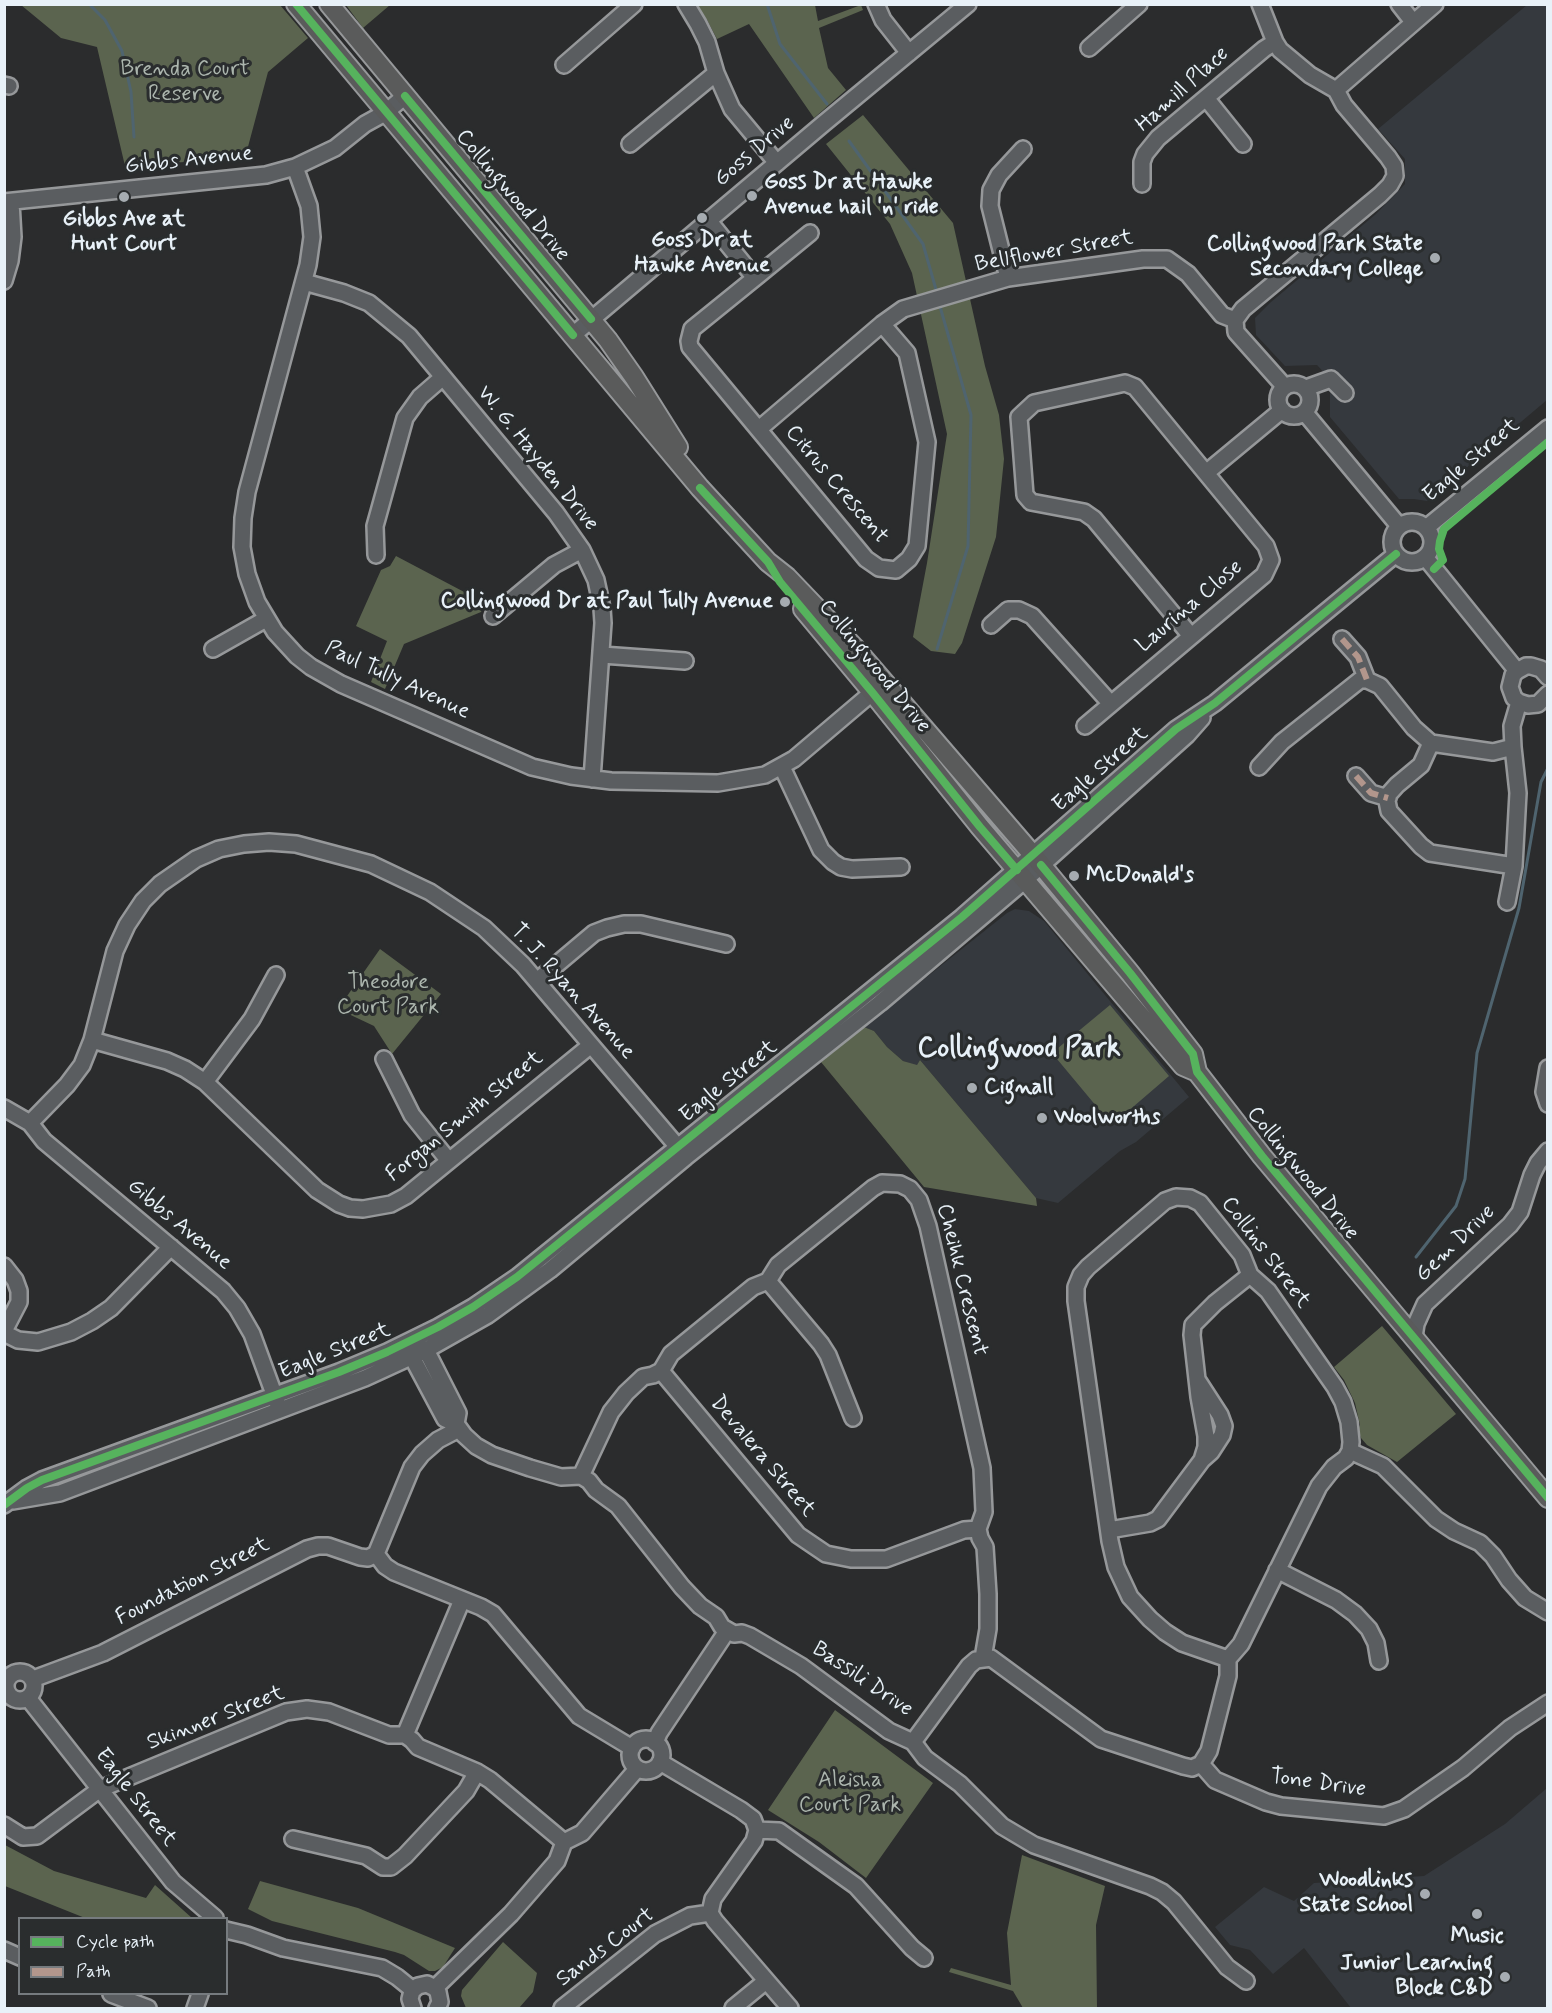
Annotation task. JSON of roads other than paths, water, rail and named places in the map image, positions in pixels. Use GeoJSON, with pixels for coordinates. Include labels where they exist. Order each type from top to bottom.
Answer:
{"type":"FeatureCollection","features":[{"type":"Feature","properties":{"kind":"main road","name":"Collingwood Drive"},"geometry":{"type":"LineString","coordinates":[[296,4],[700,488],[768,562],[780,582],[878,687],[935,739],[1037,860],[1193,1054],[1197,1072],[1262,1156],[1548,1498]]}},
{"type":"Feature","properties":{"kind":"main road","name":"Collingwood Drive"},"geometry":{"type":"LineString","coordinates":[[329,4],[591,319],[634,376],[700,488]]}},
{"type":"Feature","properties":{"kind":"main road","name":"Collingwood Drive"},"geometry":{"type":"LineString","coordinates":[[878,687],[980,827],[1183,1066],[1197,1072]]}},
{"type":"Feature","properties":{"kind":"street"},"geometry":{"type":"LineString","coordinates":[[564,65],[634,4]]}},
{"type":"Feature","properties":{"kind":"street"},"geometry":{"type":"LineString","coordinates":[[686,4],[707,42],[716,73],[732,109],[777,163]]}},
{"type":"Feature","properties":{"kind":"street"},"geometry":{"type":"LineString","coordinates":[[876,4],[883,20],[909,53]]}},
{"type":"Feature","properties":{"kind":"street","name":"Goss Drive"},"geometry":{"type":"LineString","coordinates":[[573,335],[968,4]]}},
{"type":"Feature","properties":{"kind":"street"},"geometry":{"type":"LineString","coordinates":[[1089,48],[1139,4]]}},
{"type":"Feature","properties":{"kind":"street"},"geometry":{"type":"LineString","coordinates":[[1260,4],[1275,42],[1290,59],[1310,75],[1336,90],[1344,105],[1388,157],[1394,166],[1395,176],[1380,195],[1243,309],[1235,320],[1236,332],[1285,387]]}},
{"type":"Feature","properties":{"kind":"street"},"geometry":{"type":"LineString","coordinates":[[1399,4],[1413,22]]}},
{"type":"Feature","properties":{"kind":"street"},"geometry":{"type":"LineString","coordinates":[[1336,90],[1435,4]]}},
{"type":"Feature","properties":{"kind":"street","name":"Hamill Place"},"geometry":{"type":"LineString","coordinates":[[1142,184],[1142,162],[1158,138],[1275,42]]}},
{"type":"Feature","properties":{"kind":"street"},"geometry":{"type":"LineString","coordinates":[[630,144],[716,73]]}},
{"type":"Feature","properties":{"kind":"street","name":"Gibbs Avenue"},"geometry":{"type":"LineString","coordinates":[[8,202],[266,175],[295,167],[335,148],[401,91]]}},
{"type":"Feature","properties":{"kind":"street"},"geometry":{"type":"LineString","coordinates":[[1206,98],[1244,144]]}},
{"type":"Feature","properties":{"kind":"street"},"geometry":{"type":"LineString","coordinates":[[1008,278],[990,206],[991,190],[999,175],[1023,149]]}},
{"type":"Feature","properties":{"kind":"street","name":"Paul Tully Avenue"},"geometry":{"type":"LineString","coordinates":[[295,167],[309,206],[312,237],[304,282],[248,492],[243,518],[242,547],[250,588],[266,619],[297,656],[341,684],[532,767],[592,779],[718,783],[747,780],[765,775],[782,767],[878,687]]}},
{"type":"Feature","properties":{"kind":"street"},"geometry":{"type":"LineString","coordinates":[[4,281],[10,261],[13,237],[8,202]]}},
{"type":"Feature","properties":{"kind":"street"},"geometry":{"type":"LineString","coordinates":[[708,220],[755,278],[810,233]]}},
{"type":"Feature","properties":{"kind":"street","name":"Bellflower Street"},"geometry":{"type":"LineString","coordinates":[[759,429],[882,324],[903,309],[1008,278],[1143,259],[1167,259],[1188,274],[1222,315],[1235,320]]}},
{"type":"Feature","properties":{"kind":"street","name":"Citrus Crescent"},"geometry":{"type":"LineString","coordinates":[[755,278],[692,329],[690,347],[866,559],[879,568],[896,570],[909,559],[917,546],[927,442],[907,353],[882,324]]}},
{"type":"Feature","properties":{"kind":"street","name":"W. G. Hayden Drive"},"geometry":{"type":"LineString","coordinates":[[304,282],[344,293],[369,303],[409,336],[556,513],[582,550],[593,573],[603,623],[592,779]]}},
{"type":"Feature","properties":{"kind":"street"},"geometry":{"type":"LineString","coordinates":[[376,555],[375,526],[405,418],[420,397],[443,377]]}},
{"type":"Feature","properties":{"kind":"street"},"geometry":{"type":"LineString","coordinates":[[1306,388],[1330,379],[1345,393]]}},
{"type":"Feature","properties":{"kind":"street"},"geometry":{"type":"LineString","coordinates":[[1191,636],[1094,519],[1084,512],[1031,502],[1025,495],[1019,417],[1034,403],[1125,383],[1135,387],[1206,473],[1281,410]]}},
{"type":"Feature","properties":{"kind":"street"},"geometry":{"type":"LineString","coordinates":[[1298,384],[1306,388],[1311,403],[1305,412],[1290,416],[1281,410],[1278,400],[1281,390],[1285,387],[1298,384]]}},
{"type":"Feature","properties":{"kind":"street"},"geometry":{"type":"LineString","coordinates":[[1305,412],[1399,526]]}},
{"type":"Feature","properties":{"kind":"street","name":"Eagle Street"},"geometry":{"type":"LineString","coordinates":[[1426,528],[1548,428]]}},
{"type":"Feature","properties":{"kind":"street","name":"Laurina Close"},"geometry":{"type":"LineString","coordinates":[[1085,726],[1264,575],[1271,560],[1266,546],[1206,473]]}},
{"type":"Feature","properties":{"kind":"street"},"geometry":{"type":"LineString","coordinates":[[1416,522],[1426,528],[1431,546],[1425,556],[1413,562],[1400,558],[1396,554],[1392,542],[1395,530],[1399,526],[1416,522]]}},
{"type":"Feature","properties":{"kind":"street"},"geometry":{"type":"LineString","coordinates":[[493,616],[554,565],[582,550]]}},
{"type":"Feature","properties":{"kind":"street","name":"Eagle Street"},"geometry":{"type":"LineString","coordinates":[[277,1403],[411,1341],[473,1307],[518,1277],[682,1152],[962,917],[1021,875],[1187,735],[1215,703],[1396,554]]}},
{"type":"Feature","properties":{"kind":"street"},"geometry":{"type":"LineString","coordinates":[[1425,556],[1516,671]]}},
{"type":"Feature","properties":{"kind":"street"},"geometry":{"type":"LineString","coordinates":[[991,625],[1008,610],[1019,610],[1032,616],[1111,704]]}},
{"type":"Feature","properties":{"kind":"street"},"geometry":{"type":"LineString","coordinates":[[213,648],[266,619]]}},
{"type":"Feature","properties":{"kind":"street"},"geometry":{"type":"LineString","coordinates":[[1342,639],[1358,657],[1367,680]]}},
{"type":"Feature","properties":{"kind":"street"},"geometry":{"type":"LineString","coordinates":[[602,655],[686,661]]}},
{"type":"Feature","properties":{"kind":"street"},"geometry":{"type":"LineString","coordinates":[[1547,673],[1531,666],[1516,671],[1510,687],[1511,693],[1519,702],[1533,705],[1547,697]]}},
{"type":"Feature","properties":{"kind":"street"},"geometry":{"type":"LineString","coordinates":[[1259,767],[1282,742],[1360,680],[1367,680],[1380,686],[1414,728],[1431,743],[1493,752],[1513,747]]}},
{"type":"Feature","properties":{"kind":"street"},"geometry":{"type":"LineString","coordinates":[[1508,902],[1514,866],[1518,793],[1512,726],[1519,702]]}},
{"type":"Feature","properties":{"kind":"street"},"geometry":{"type":"LineString","coordinates":[[1431,743],[1421,765],[1397,785],[1388,798],[1389,811],[1430,853],[1514,866]]}},
{"type":"Feature","properties":{"kind":"street"},"geometry":{"type":"LineString","coordinates":[[782,767],[821,850],[833,862],[841,867],[852,869],[901,867]]}},
{"type":"Feature","properties":{"kind":"street"},"geometry":{"type":"LineString","coordinates":[[1356,776],[1371,793],[1388,798]]}},
{"type":"Feature","properties":{"kind":"street","name":"T. J. Ryan Avenue"},"geometry":{"type":"LineString","coordinates":[[30,1122],[52,1101],[82,1065],[93,1040],[115,951],[127,925],[143,901],[160,884],[196,859],[219,849],[269,842],[296,844],[371,864],[430,892],[484,928],[537,981],[682,1152]]}},
{"type":"Feature","properties":{"kind":"street"},"geometry":{"type":"LineString","coordinates":[[537,981],[594,933],[607,927],[641,924],[726,944]]}},
{"type":"Feature","properties":{"kind":"street"},"geometry":{"type":"LineString","coordinates":[[205,1082],[252,1019],[276,975]]}},
{"type":"Feature","properties":{"kind":"street","name":"Forgan Smith Street"},"geometry":{"type":"LineString","coordinates":[[93,1040],[166,1061],[185,1069],[205,1082],[317,1190],[339,1204],[363,1209],[391,1204],[406,1196],[591,1044]]}},
{"type":"Feature","properties":{"kind":"street"},"geometry":{"type":"LineString","coordinates":[[384,1059],[412,1115],[449,1161]]}},
{"type":"Feature","properties":{"kind":"street"},"geometry":{"type":"LineString","coordinates":[[1548,1068],[1544,1092],[1548,1104]]}},
{"type":"Feature","properties":{"kind":"street","name":"Gibbs Avenue"},"geometry":{"type":"LineString","coordinates":[[4,1108],[30,1122],[44,1141],[223,1291],[237,1308],[252,1334],[277,1403]]}},
{"type":"Feature","properties":{"kind":"street","name":"Gem Drive"},"geometry":{"type":"LineString","coordinates":[[1413,1337],[1425,1304],[1510,1226],[1520,1212],[1538,1162],[1548,1151]]}},
{"type":"Feature","properties":{"kind":"street","name":"Eagle Street"},"geometry":{"type":"LineString","coordinates":[[8,1503],[42,1480],[419,1354],[488,1315],[523,1291],[603,1227],[682,1152]]}},
{"type":"Feature","properties":{"kind":"street","name":"Cheihk Crescent"},"geometry":{"type":"LineString","coordinates":[[581,1476],[610,1412],[643,1377],[661,1371],[671,1354],[753,1287],[768,1281],[778,1265],[873,1188],[890,1182],[900,1184],[910,1189],[919,1200],[928,1226],[982,1468],[984,1512],[978,1529],[985,1546],[988,1594],[988,1629],[983,1658]]}},
{"type":"Feature","properties":{"kind":"street","name":"Collins Street"},"geometry":{"type":"LineString","coordinates":[[1228,1659],[1182,1643],[1165,1632],[1130,1597],[1116,1567],[1108,1530],[1076,1301],[1076,1287],[1081,1275],[1165,1201],[1176,1197],[1190,1198],[1203,1206],[1242,1255],[1250,1275],[1268,1291],[1335,1387],[1348,1422],[1352,1443],[1350,1451]]}},
{"type":"Feature","properties":{"kind":"street"},"geometry":{"type":"LineString","coordinates":[[4,1266],[15,1280],[19,1291],[19,1302],[4,1332],[18,1340],[38,1342],[72,1332],[92,1322],[111,1308],[171,1247]]}},
{"type":"Feature","properties":{"kind":"street"},"geometry":{"type":"LineString","coordinates":[[1108,1530],[1150,1523],[1158,1519],[1202,1460],[1206,1447],[1206,1436],[1191,1335],[1192,1325],[1250,1275]]}},
{"type":"Feature","properties":{"kind":"street"},"geometry":{"type":"LineString","coordinates":[[768,1281],[828,1355],[853,1419]]}},
{"type":"Feature","properties":{"kind":"street","name":"Gem Drive"},"geometry":{"type":"LineString","coordinates":[[1395,1314],[1425,1304]]}},
{"type":"Feature","properties":{"kind":"street"},"geometry":{"type":"LineString","coordinates":[[411,1341],[419,1354],[445,1419],[458,1427],[476,1446],[492,1455],[561,1478],[581,1476],[618,1506],[682,1587],[700,1606],[716,1617],[727,1631],[659,1733],[655,1743]]}},
{"type":"Feature","properties":{"kind":"street","name":"Devalera Street"},"geometry":{"type":"LineString","coordinates":[[661,1371],[798,1535],[826,1554],[851,1559],[886,1559],[964,1530],[978,1529]]}},
{"type":"Feature","properties":{"kind":"street"},"geometry":{"type":"LineString","coordinates":[[458,1427],[438,1440],[422,1454],[412,1467],[376,1554],[385,1566],[394,1572],[493,1614],[579,1716],[632,1748]]}},
{"type":"Feature","properties":{"kind":"street"},"geometry":{"type":"LineString","coordinates":[[913,1742],[969,1666],[983,1658],[991,1658],[1101,1739],[1183,1766],[1192,1768],[1201,1764],[1209,1751],[1228,1676],[1228,1659],[1241,1644],[1319,1486],[1350,1451],[1383,1466],[1436,1519],[1454,1531],[1480,1543],[1493,1556],[1509,1580],[1525,1598],[1548,1612]]}},
{"type":"Feature","properties":{"kind":"street","name":"Foundation Street"},"geometry":{"type":"LineString","coordinates":[[33,1679],[103,1653],[307,1549],[328,1546],[368,1558],[376,1554]]}},
{"type":"Feature","properties":{"kind":"street"},"geometry":{"type":"LineString","coordinates":[[1277,1570],[1335,1600],[1355,1614],[1370,1629],[1376,1643],[1379,1661]]}},
{"type":"Feature","properties":{"kind":"street"},"geometry":{"type":"LineString","coordinates":[[405,1735],[462,1600]]}},
{"type":"Feature","properties":{"kind":"street","name":"Bassili Drive"},"geometry":{"type":"LineString","coordinates":[[727,1631],[750,1635],[801,1666],[889,1731],[913,1742],[925,1758],[960,1784],[1002,1826],[1034,1845],[1162,1892],[1174,1902],[1227,1967],[1246,1981]]}},
{"type":"Feature","properties":{"kind":"street"},"geometry":{"type":"LineString","coordinates":[[8,1669],[23,1672],[33,1679],[33,1690],[28,1698],[14,1699],[6,1693],[8,1669]]}},
{"type":"Feature","properties":{"kind":"street","name":"Eagle Street"},"geometry":{"type":"LineString","coordinates":[[28,1698],[173,1882],[214,1917]]}},
{"type":"Feature","properties":{"kind":"street","name":"Tone Drive"},"geometry":{"type":"LineString","coordinates":[[1201,1764],[1215,1780],[1266,1802],[1281,1806],[1384,1816],[1404,1809],[1463,1768],[1510,1728],[1548,1703]]}},
{"type":"Feature","properties":{"kind":"street","name":"Skinner Street"},"geometry":{"type":"LineString","coordinates":[[4,1825],[23,1837],[37,1836],[100,1789],[286,1712],[307,1709],[329,1712],[389,1735],[405,1735],[418,1747],[477,1772],[490,1780],[564,1842]]}},
{"type":"Feature","properties":{"kind":"street"},"geometry":{"type":"LineString","coordinates":[[643,1740],[655,1743],[661,1752],[660,1762],[653,1770],[638,1769],[631,1762],[632,1748],[643,1740]]}},
{"type":"Feature","properties":{"kind":"street"},"geometry":{"type":"LineString","coordinates":[[660,1762],[753,1819],[757,1830],[754,1841],[713,1899],[710,1913],[790,2008]]}},
{"type":"Feature","properties":{"kind":"street"},"geometry":{"type":"LineString","coordinates":[[435,1988],[511,1914],[557,1861],[564,1842],[582,1833],[638,1769]]}},
{"type":"Feature","properties":{"kind":"street"},"geometry":{"type":"LineString","coordinates":[[293,1839],[366,1856],[383,1867],[391,1867],[405,1856],[466,1791],[477,1772]]}},
{"type":"Feature","properties":{"kind":"street"},"geometry":{"type":"LineString","coordinates":[[757,1830],[779,1831],[856,1886],[912,1948],[924,1958]]}},
{"type":"Feature","properties":{"kind":"street","name":"Sands Court"},"geometry":{"type":"LineString","coordinates":[[562,2008],[655,1934],[690,1916],[710,1913]]}},
{"type":"Feature","properties":{"kind":"street"},"geometry":{"type":"LineString","coordinates":[[228,1930],[283,1948],[382,1968],[413,1990]]}},
{"type":"Feature","properties":{"kind":"street"},"geometry":{"type":"LineString","coordinates":[[4,1950],[18,1956]]}},
{"type":"Feature","properties":{"kind":"street"},"geometry":{"type":"LineString","coordinates":[[733,2008],[766,1981]]}},
{"type":"Feature","properties":{"kind":"street"},"geometry":{"type":"LineString","coordinates":[[412,2008],[410,1999],[413,1990],[423,1984],[435,1988],[440,1997],[437,2008]]}},
{"type":"Feature","properties":{"kind":"street"},"geometry":{"type":"LineString","coordinates":[[114,1995],[148,2008]]}},
{"type":"Feature","properties":{"kind":"waterway"},"geometry":{"type":"LineString","coordinates":[[89,4],[105,20],[122,51],[131,92],[134,137]]}},
{"type":"Feature","properties":{"kind":"waterway"},"geometry":{"type":"LineString","coordinates":[[767,4],[780,44],[827,104]]}},
{"type":"Feature","properties":{"kind":"waterway"},"geometry":{"type":"LineString","coordinates":[[849,141],[923,244],[937,293]]}},
{"type":"Feature","properties":{"kind":"waterway"},"geometry":{"type":"LineString","coordinates":[[937,649],[968,546],[971,415],[939,303]]}},
{"type":"Feature","properties":{"kind":"waterway"},"geometry":{"type":"LineString","coordinates":[[1416,1257],[1456,1206],[1465,1179],[1477,1053],[1519,908],[1541,782],[1548,768]]}},
{"type":"Feature","properties":{"kind":"place","name":"Goss Dr at Hawke Avenue hail 'n' ride"},"geometry":{"type":"Point","coordinates":[752,196]}},
{"type":"Feature","properties":{"kind":"place","name":"Gibbs Ave at Hunt Court"},"geometry":{"type":"Point","coordinates":[124,197]}},
{"type":"Feature","properties":{"kind":"place","name":"Goss Dr at Hawke Avenue"},"geometry":{"type":"Point","coordinates":[702,218]}},
{"type":"Feature","properties":{"kind":"place","name":"Collingwood Park State Secondary College"},"geometry":{"type":"Point","coordinates":[1435,258]}},
{"type":"Feature","properties":{"kind":"place","name":"Collingwood Dr at Paul Tully Avenue"},"geometry":{"type":"Point","coordinates":[785,602]}},
{"type":"Feature","properties":{"kind":"place","name":"McDonald's"},"geometry":{"type":"Point","coordinates":[1074,876]}},
{"type":"Feature","properties":{"kind":"place","name":"Cignall"},"geometry":{"type":"Point","coordinates":[972,1088]}},
{"type":"Feature","properties":{"kind":"place","name":"Woolworths"},"geometry":{"type":"Point","coordinates":[1042,1118]}},
{"type":"Feature","properties":{"kind":"place","name":"Woodlinks State School"},"geometry":{"type":"Point","coordinates":[1425,1894]}},
{"type":"Feature","properties":{"kind":"place","name":"Music"},"geometry":{"type":"Point","coordinates":[1477,1914]}},
{"type":"Feature","properties":{"kind":"place","name":"Junior Learning Block C&D"},"geometry":{"type":"Point","coordinates":[1505,1977]}},
{"type":"Feature","properties":{"kind":"district","name":"Collingwood Park"},"geometry":{"type":"Point","coordinates":[1019,1050]}},
{"type":"Feature","properties":{"kind":"park label","name":"Brenda Court Reserve"},"geometry":{"type":"Point","coordinates":[185,82]}},
{"type":"Feature","properties":{"kind":"park label","name":"Theodore Court Park"},"geometry":{"type":"Point","coordinates":[388,996]}},
{"type":"Feature","properties":{"kind":"park label","name":"Aleisha Court Park"},"geometry":{"type":"Point","coordinates":[850,1794]}}]}
